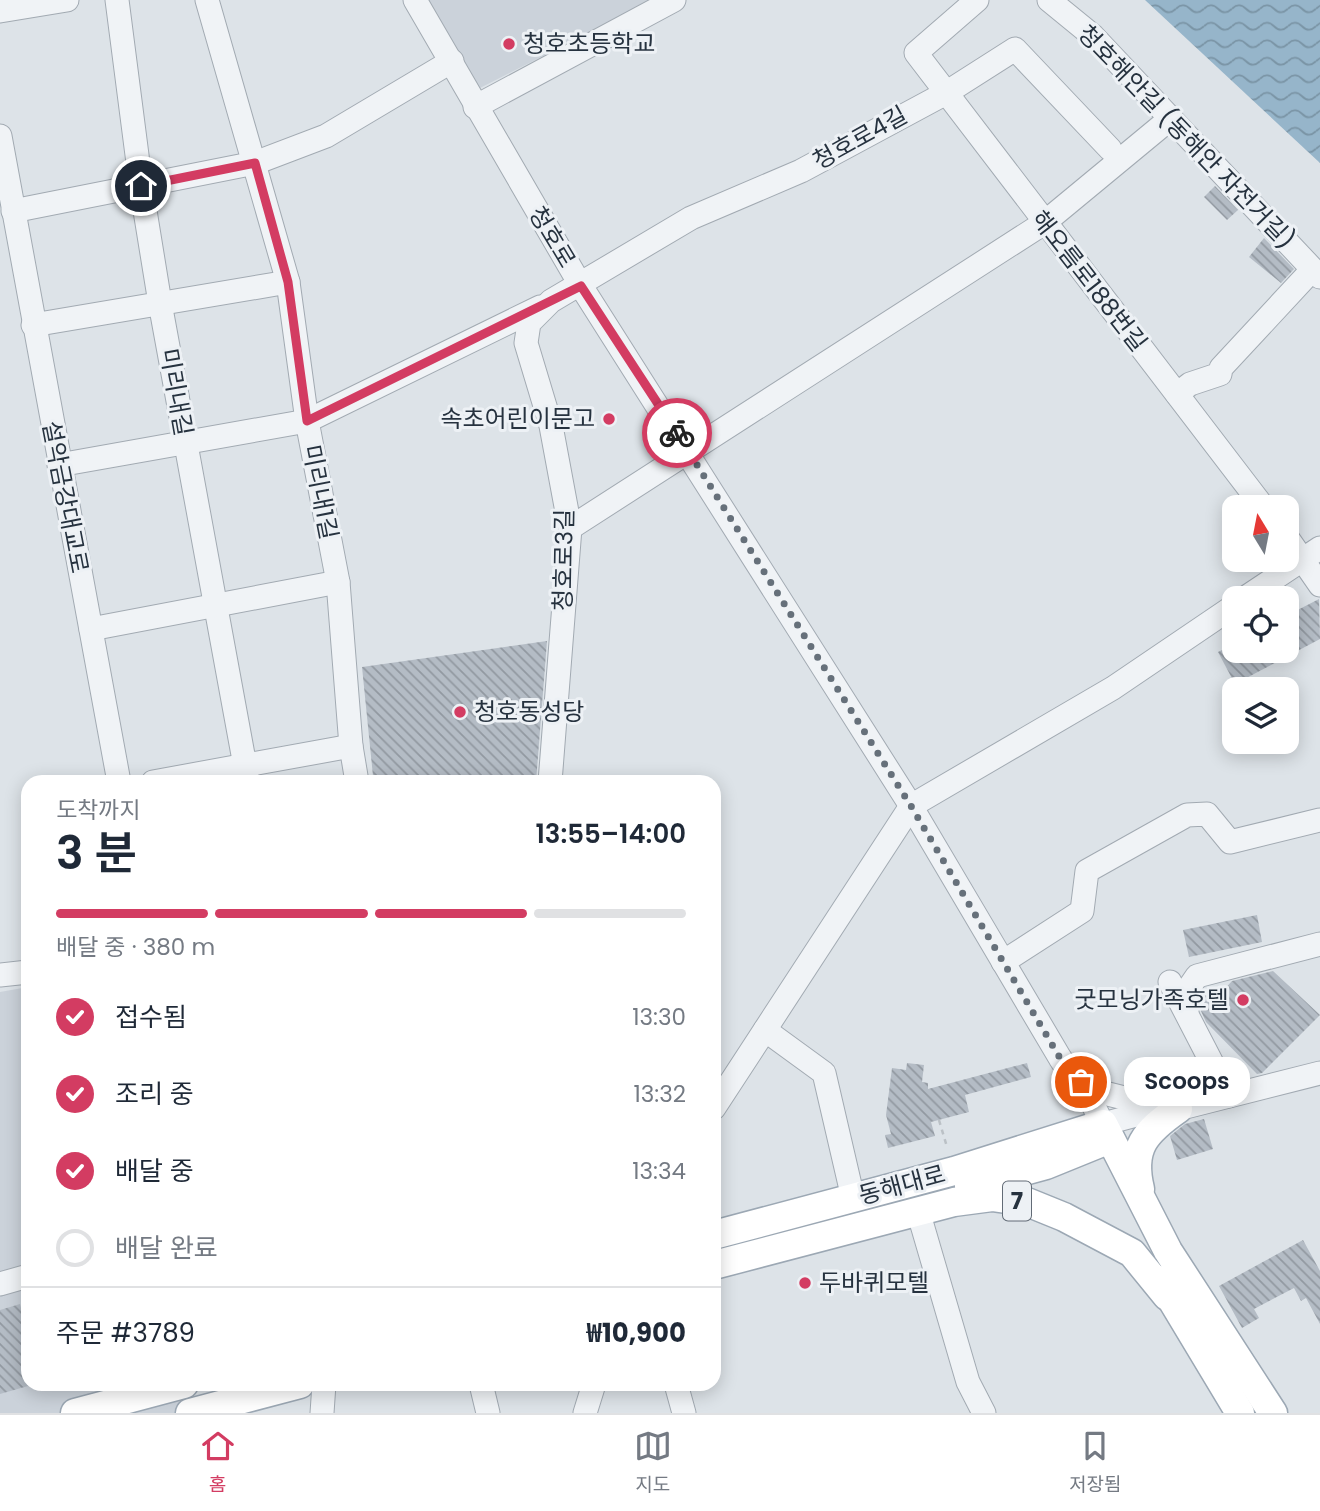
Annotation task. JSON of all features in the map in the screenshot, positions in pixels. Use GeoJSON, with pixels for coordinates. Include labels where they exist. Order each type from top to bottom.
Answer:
{"type":"FeatureCollection","features":[{"type":"Feature","properties":{"kind":"main road"},"geometry":{"type":"LineString","coordinates":[[1144,1206],[1135,1168],[1137,1157],[1154,1126],[1169,1111]]}},
{"type":"Feature","properties":{"kind":"main road","name":"동해대로"},"geometry":{"type":"LineString","coordinates":[[721,1233],[1099,1134]]}},
{"type":"Feature","properties":{"kind":"main road","name":"동해대로"},"geometry":{"type":"LineString","coordinates":[[838,1232],[885,1209],[1046,1165],[1099,1134]]}},
{"type":"Feature","properties":{"kind":"main road","name":"동해대로"},"geometry":{"type":"LineString","coordinates":[[1099,1134],[1167,1296]]}},
{"type":"Feature","properties":{"kind":"main road"},"geometry":{"type":"LineString","coordinates":[[1099,1134],[1144,1206],[1168,1251],[1273,1413]]}},
{"type":"Feature","properties":{"kind":"main road","name":"동해대로"},"geometry":{"type":"LineString","coordinates":[[721,1263],[954,1202],[992,1197],[1027,1202],[1102,1235],[1132,1253],[1167,1296],[1240,1413]]}},
{"type":"Feature","properties":{"kind":"main road"},"geometry":{"type":"LineString","coordinates":[[75,1413],[158,1391]]}},
{"type":"Feature","properties":{"kind":"main road"},"geometry":{"type":"LineString","coordinates":[[190,1413],[225,1400],[267,1391]]}},
{"type":"Feature","properties":{"kind":"street"},"geometry":{"type":"LineString","coordinates":[[0,11],[67,0]]}},
{"type":"Feature","properties":{"kind":"street","name":"미리내길"},"geometry":{"type":"LineString","coordinates":[[117,0],[141,186],[160,303],[246,774]]}},
{"type":"Feature","properties":{"kind":"street","name":"미리내1길"},"geometry":{"type":"LineString","coordinates":[[207,0],[288,282],[307,421],[338,582],[355,775]]}},
{"type":"Feature","properties":{"kind":"street","name":"청호로"},"geometry":{"type":"LineString","coordinates":[[415,0],[581,286],[911,806],[1078,1082],[1072,1087],[1099,1134]]}},
{"type":"Feature","properties":{"kind":"street"},"geometry":{"type":"LineString","coordinates":[[475,107],[674,0]]}},
{"type":"Feature","properties":{"kind":"street","name":"해오름로188번길"},"geometry":{"type":"LineString","coordinates":[[977,0],[916,53],[1254,495]]}},
{"type":"Feature","properties":{"kind":"street","name":"청호해안길 (동해안 자전거길)"},"geometry":{"type":"LineString","coordinates":[[1049,0],[1093,36],[1316,273]]}},
{"type":"Feature","properties":{"kind":"street","name":"청호로4길"},"geometry":{"type":"LineString","coordinates":[[581,286],[691,218],[800,171],[946,93],[1015,49],[1110,149]]}},
{"type":"Feature","properties":{"kind":"street"},"geometry":{"type":"LineString","coordinates":[[13,211],[255,163],[326,135],[452,61]]}},
{"type":"Feature","properties":{"kind":"street"},"geometry":{"type":"LineString","coordinates":[[570,528],[1044,223],[1171,118]]}},
{"type":"Feature","properties":{"kind":"street","name":"설악금강대교로"},"geometry":{"type":"LineString","coordinates":[[0,136],[118,775]]}},
{"type":"Feature","properties":{"kind":"street"},"geometry":{"type":"LineString","coordinates":[[1177,394],[1189,384],[1220,374],[1220,368],[1316,273]]}},
{"type":"Feature","properties":{"kind":"street"},"geometry":{"type":"LineString","coordinates":[[33,325],[288,282]]}},
{"type":"Feature","properties":{"kind":"street","name":"청호로3길"},"geometry":{"type":"LineString","coordinates":[[551,775],[570,528],[551,426],[526,343],[529,323],[551,301],[581,286]]}},
{"type":"Feature","properties":{"kind":"street"},"geometry":{"type":"LineString","coordinates":[[59,465],[185,445],[307,421],[551,301]]}},
{"type":"Feature","properties":{"kind":"street"},"geometry":{"type":"LineString","coordinates":[[1263,586],[1312,553],[1320,585]]}},
{"type":"Feature","properties":{"kind":"street"},"geometry":{"type":"LineString","coordinates":[[91,629],[338,582]]}},
{"type":"Feature","properties":{"kind":"street"},"geometry":{"type":"LineString","coordinates":[[721,1097],[911,806],[1113,688],[1222,614]]}},
{"type":"Feature","properties":{"kind":"street"},"geometry":{"type":"LineString","coordinates":[[246,774],[351,746]]}},
{"type":"Feature","properties":{"kind":"street"},"geometry":{"type":"LineString","coordinates":[[1003,962],[1082,911],[1087,872],[1187,815],[1207,814],[1230,842],[1320,820]]}},
{"type":"Feature","properties":{"kind":"street"},"geometry":{"type":"LineString","coordinates":[[1187,1011],[1186,992],[1197,976],[1320,944]]}},
{"type":"Feature","properties":{"kind":"street"},"geometry":{"type":"LineString","coordinates":[[0,975],[21,973]]}},
{"type":"Feature","properties":{"kind":"street"},"geometry":{"type":"LineString","coordinates":[[1170,982],[1229,1096]]}},
{"type":"Feature","properties":{"kind":"street"},"geometry":{"type":"LineString","coordinates":[[765,1030],[824,1073],[853,1198]]}},
{"type":"Feature","properties":{"kind":"street"},"geometry":{"type":"LineString","coordinates":[[1099,1134],[1148,1123],[1169,1111],[1320,1073]]}},
{"type":"Feature","properties":{"kind":"street"},"geometry":{"type":"LineString","coordinates":[[1078,1082],[1169,1111]]}},
{"type":"Feature","properties":{"kind":"street"},"geometry":{"type":"LineString","coordinates":[[918,1211],[968,1382],[984,1413]]}},
{"type":"Feature","properties":{"kind":"street"},"geometry":{"type":"LineString","coordinates":[[0,1284],[21,1278]]}},
{"type":"Feature","properties":{"kind":"street"},"geometry":{"type":"LineString","coordinates":[[322,1413],[324,1391]]}},
{"type":"Feature","properties":{"kind":"street"},"geometry":{"type":"LineString","coordinates":[[483,1391],[488,1413]]}},
{"type":"Feature","properties":{"kind":"street"},"geometry":{"type":"LineString","coordinates":[[585,1413],[592,1391]]}},
{"type":"Feature","properties":{"kind":"street"},"geometry":{"type":"LineString","coordinates":[[678,1391],[684,1413]]}},
{"type":"Feature","properties":{"kind":"path"},"geometry":{"type":"LineString","coordinates":[[939,1120],[947,1147]]}},
{"type":"Feature","properties":{"kind":"shaded area","name":"청호초등학교"},"geometry":{"type":"Polygon","coordinates":[[[424,0],[654,0],[478,89],[424,0]]]}},
{"type":"Feature","properties":{"kind":"shaded area"},"geometry":{"type":"Polygon","coordinates":[[[21,988],[21,1391],[193,1391],[198,1413],[0,1413],[0,992],[21,988]]]}},
{"type":"Feature","properties":{"kind":"water"},"geometry":{"type":"Polygon","coordinates":[[[1145,0],[1320,0],[1320,163],[1145,0]]]}},
{"type":"Feature","properties":{"kind":"building"},"geometry":{"type":"Polygon","coordinates":[[[1215,186],[1238,210],[1227,220],[1204,197],[1215,186]]]}},
{"type":"Feature","properties":{"kind":"building"},"geometry":{"type":"Polygon","coordinates":[[[1264,238],[1294,269],[1281,283],[1249,257],[1264,238]]]}},
{"type":"Feature","properties":{"kind":"building"},"geometry":{"type":"Polygon","coordinates":[[[1319,599],[1320,639],[1299,650],[1299,609],[1319,599]]]}},
{"type":"Feature","properties":{"kind":"building"},"geometry":{"type":"Polygon","coordinates":[[[547,641],[537,775],[373,775],[362,667],[547,641]]]}},
{"type":"Feature","properties":{"kind":"building"},"geometry":{"type":"Polygon","coordinates":[[[1224,663],[1275,663],[1248,677],[1231,677],[1224,663]]]}},
{"type":"Feature","properties":{"kind":"building"},"geometry":{"type":"Polygon","coordinates":[[[1257,915],[1262,942],[1189,957],[1183,930],[1257,915]]]}},
{"type":"Feature","properties":{"kind":"building"},"geometry":{"type":"Polygon","coordinates":[[[1273,971],[1320,1015],[1262,1073],[1257,1074],[1206,1022],[1201,1011],[1200,996],[1207,988],[1211,987],[1219,995],[1232,981],[1273,971]]]}},
{"type":"Feature","properties":{"kind":"building"},"geometry":{"type":"Polygon","coordinates":[[[907,1063],[924,1065],[922,1082],[928,1083],[928,1089],[1027,1063],[1031,1077],[965,1095],[969,1112],[931,1122],[935,1136],[888,1148],[885,1135],[891,1134],[886,1115],[892,1068],[906,1070],[907,1063]]]}},
{"type":"Feature","properties":{"kind":"building"},"geometry":{"type":"Polygon","coordinates":[[[1204,1119],[1213,1149],[1177,1160],[1170,1136],[1185,1124],[1204,1119]]]}},
{"type":"Feature","properties":{"kind":"building"},"geometry":{"type":"Polygon","coordinates":[[[1303,1240],[1320,1271],[1320,1324],[1306,1298],[1301,1301],[1294,1288],[1254,1309],[1259,1318],[1242,1328],[1219,1286],[1303,1240]]]}},
{"type":"Feature","properties":{"kind":"building"},"geometry":{"type":"Polygon","coordinates":[[[20,1304],[21,1308],[21,1388],[0,1394],[0,1310],[20,1304]]]}},
{"type":"Feature","properties":{"kind":"way so far"},"geometry":{"type":"LineString","coordinates":[[677,433],[911,806],[1060,1058],[1072,1076],[1081,1082]]}},
{"type":"Feature","properties":{"kind":"place","name":"청호초등학교"},"geometry":{"type":"Point","coordinates":[509,44]}},
{"type":"Feature","properties":{"kind":"place","name":"속초어린이문고"},"geometry":{"type":"Point","coordinates":[609,419]}},
{"type":"Feature","properties":{"kind":"place","name":"청호동성당"},"geometry":{"type":"Point","coordinates":[460,712]}},
{"type":"Feature","properties":{"kind":"place","name":"굿모닝가족호텔"},"geometry":{"type":"Point","coordinates":[1243,1000]}},
{"type":"Feature","properties":{"kind":"place","name":"Scoops"},"geometry":{"type":"Point","coordinates":[1081,1082]}},
{"type":"Feature","properties":{"kind":"place","name":"두바퀴모텔"},"geometry":{"type":"Point","coordinates":[805,1283]}},
{"type":"Feature","properties":{"kind":"route"},"geometry":{"type":"LineString","coordinates":[[141,186],[255,163],[288,282],[307,421],[581,286],[677,433]]}}]}
